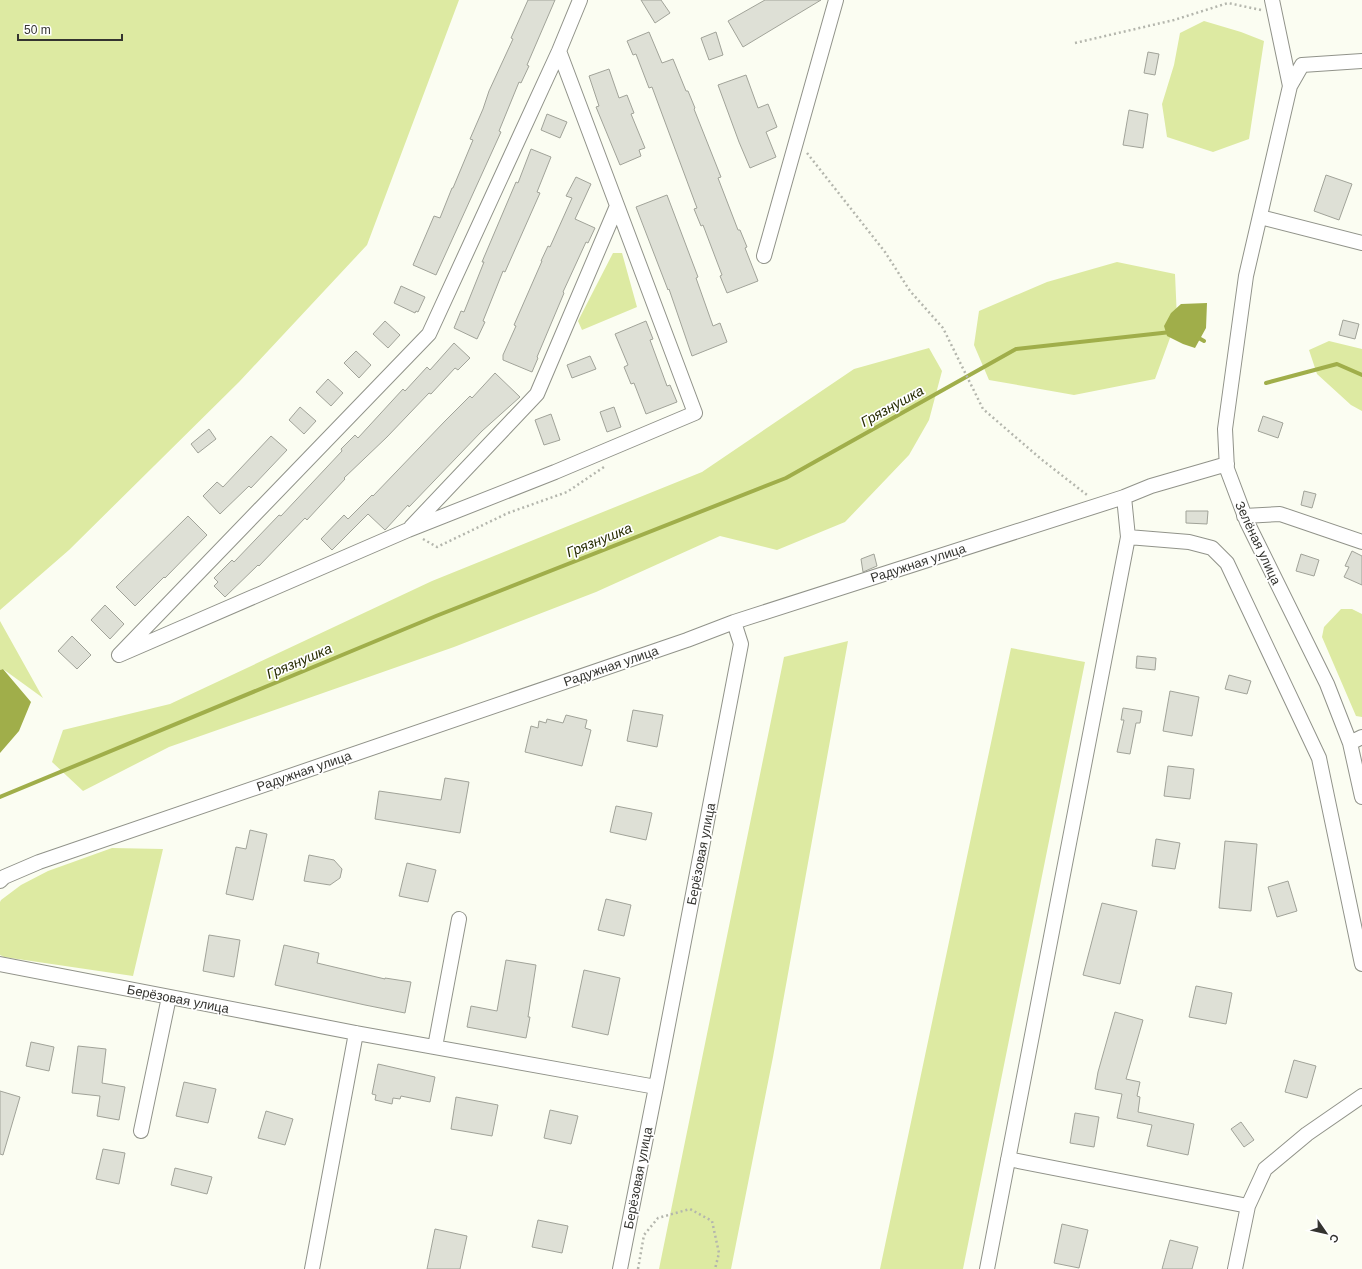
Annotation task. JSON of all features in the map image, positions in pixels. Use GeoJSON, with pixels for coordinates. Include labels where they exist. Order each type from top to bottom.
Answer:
{"type":"FeatureCollection","features":[{"type":"Feature","properties":{"kind":"street"},"geometry":{"type":"LineString","coordinates":[[559,51],[695,413],[555,472],[411,529],[120,655],[429,334],[559,51],[580,0]]}},
{"type":"Feature","properties":{"kind":"street"},"geometry":{"type":"LineString","coordinates":[[764,256],[836,0]]}},
{"type":"Feature","properties":{"kind":"street"},"geometry":{"type":"LineString","coordinates":[[1274,6],[1290,86]]}},
{"type":"Feature","properties":{"kind":"street"},"geometry":{"type":"LineString","coordinates":[[1290,86],[1302,65],[1362,61]]}},
{"type":"Feature","properties":{"kind":"street","name":"Зелёная улица"},"geometry":{"type":"LineString","coordinates":[[1290,86],[1246,276],[1225,429],[1227,469],[1244,516],[1356,740],[1362,797]]}},
{"type":"Feature","properties":{"kind":"street"},"geometry":{"type":"LineString","coordinates":[[411,529],[537,394],[617,206]]}},
{"type":"Feature","properties":{"kind":"street"},"geometry":{"type":"LineString","coordinates":[[1260,217],[1362,243]]}},
{"type":"Feature","properties":{"kind":"street","name":"Радужная улица"},"geometry":{"type":"LineString","coordinates":[[0,881],[4,877],[39,862],[734,622],[1100,505],[1152,486],[1227,464]]}},
{"type":"Feature","properties":{"kind":"street"},"geometry":{"type":"LineString","coordinates":[[987,1269],[1128,537],[1124,497]]}},
{"type":"Feature","properties":{"kind":"street"},"geometry":{"type":"LineString","coordinates":[[1244,516],[1280,514],[1362,542]]}},
{"type":"Feature","properties":{"kind":"street"},"geometry":{"type":"LineString","coordinates":[[1128,537],[1189,542],[1212,548],[1227,563],[1319,758],[1362,964]]}},
{"type":"Feature","properties":{"kind":"street","name":"Берёзовая улица"},"geometry":{"type":"LineString","coordinates":[[620,1269],[740,644],[734,622]]}},
{"type":"Feature","properties":{"kind":"street"},"geometry":{"type":"LineString","coordinates":[[435,1047],[458,919]]}},
{"type":"Feature","properties":{"kind":"street","name":"Берёзовая улица"},"geometry":{"type":"LineString","coordinates":[[0,964],[356,1033],[656,1087]]}},
{"type":"Feature","properties":{"kind":"street"},"geometry":{"type":"LineString","coordinates":[[141,1131],[169,997]]}},
{"type":"Feature","properties":{"kind":"street"},"geometry":{"type":"LineString","coordinates":[[312,1269],[356,1033]]}},
{"type":"Feature","properties":{"kind":"street"},"geometry":{"type":"LineString","coordinates":[[1235,1269],[1248,1206],[1265,1169],[1308,1134],[1362,1096]]}},
{"type":"Feature","properties":{"kind":"street"},"geometry":{"type":"LineString","coordinates":[[1008,1159],[1248,1206]]}},
{"type":"Feature","properties":{"kind":"path"},"geometry":{"type":"LineString","coordinates":[[1075,43],[1174,20],[1228,3],[1274,6]]}},
{"type":"Feature","properties":{"kind":"path"},"geometry":{"type":"LineString","coordinates":[[796,139],[885,252],[910,291],[943,328],[983,410],[1041,459],[1100,505]]}},
{"type":"Feature","properties":{"kind":"path"},"geometry":{"type":"LineString","coordinates":[[411,529],[422,538],[437,546],[508,513],[567,492],[606,466]]}},
{"type":"Feature","properties":{"kind":"path"},"geometry":{"type":"LineString","coordinates":[[638,1269],[644,1235],[658,1218],[690,1209],[712,1221],[719,1254],[716,1269]]}},
{"type":"Feature","properties":{"kind":"shaded area"},"geometry":{"type":"Polygon","coordinates":[[[0,0],[459,0],[367,245],[239,382],[69,550],[0,610],[0,0]]]}},
{"type":"Feature","properties":{"kind":"shaded area"},"geometry":{"type":"Polygon","coordinates":[[[1204,21],[1241,32],[1264,41],[1249,139],[1213,152],[1167,137],[1162,104],[1174,65],[1180,33],[1204,21]]]}},
{"type":"Feature","properties":{"kind":"shaded area"},"geometry":{"type":"Polygon","coordinates":[[[613,253],[622,253],[637,307],[582,330],[578,321],[613,253]]]}},
{"type":"Feature","properties":{"kind":"shaded area"},"geometry":{"type":"Polygon","coordinates":[[[1117,262],[1175,274],[1177,319],[1155,379],[1074,395],[989,380],[974,345],[979,311],[1047,282],[1117,262]]]}},
{"type":"Feature","properties":{"kind":"shaded area"},"geometry":{"type":"Polygon","coordinates":[[[1207,303],[1206,328],[1195,348],[1167,336],[1164,326],[1171,313],[1181,304],[1207,303]]]}},
{"type":"Feature","properties":{"kind":"shaded area"},"geometry":{"type":"Polygon","coordinates":[[[1329,341],[1362,349],[1362,411],[1351,405],[1317,374],[1309,350],[1329,341]]]}},
{"type":"Feature","properties":{"kind":"shaded area"},"geometry":{"type":"Polygon","coordinates":[[[929,348],[942,371],[929,420],[909,455],[845,522],[777,550],[720,536],[596,592],[454,647],[169,747],[83,791],[52,762],[63,730],[170,704],[432,581],[702,472],[854,369],[929,348]]]}},
{"type":"Feature","properties":{"kind":"shaded area"},"geometry":{"type":"Polygon","coordinates":[[[1341,609],[1352,609],[1362,614],[1362,717],[1356,716],[1322,637],[1324,627],[1341,609]]]}},
{"type":"Feature","properties":{"kind":"shaded area"},"geometry":{"type":"Polygon","coordinates":[[[0,621],[43,698],[3,669],[0,670],[0,621]]]}},
{"type":"Feature","properties":{"kind":"shaded area"},"geometry":{"type":"Polygon","coordinates":[[[848,641],[773,1057],[731,1269],[659,1269],[784,657],[848,641]]]}},
{"type":"Feature","properties":{"kind":"shaded area"},"geometry":{"type":"Polygon","coordinates":[[[1011,648],[1085,662],[963,1269],[880,1269],[1011,648]]]}},
{"type":"Feature","properties":{"kind":"shaded area"},"geometry":{"type":"Polygon","coordinates":[[[3,669],[31,702],[19,731],[0,753],[0,670],[3,669]]]}},
{"type":"Feature","properties":{"kind":"shaded area"},"geometry":{"type":"Polygon","coordinates":[[[112,848],[163,849],[133,976],[4,957],[0,955],[1,900],[21,885],[48,871],[112,848]]]}},
{"type":"Feature","properties":{"kind":"building"},"geometry":{"type":"Polygon","coordinates":[[[528,0],[555,0],[527,65],[529,66],[521,83],[519,82],[499,131],[501,132],[436,275],[413,265],[434,216],[440,218],[473,140],[470,139],[489,91],[513,39],[511,38],[528,0]]]}},
{"type":"Feature","properties":{"kind":"building"},"geometry":{"type":"Polygon","coordinates":[[[641,0],[661,0],[670,13],[655,23],[641,0]]]}},
{"type":"Feature","properties":{"kind":"building"},"geometry":{"type":"Polygon","coordinates":[[[765,0],[821,0],[743,47],[728,21],[765,0]]]}},
{"type":"Feature","properties":{"kind":"building"},"geometry":{"type":"Polygon","coordinates":[[[649,32],[662,63],[673,59],[686,91],[688,91],[721,177],[718,178],[738,230],[740,230],[747,247],[745,248],[758,281],[727,293],[720,276],[722,275],[703,225],[701,226],[694,209],[697,208],[652,87],[649,88],[636,54],[633,55],[627,41],[649,32]]]}},
{"type":"Feature","properties":{"kind":"building"},"geometry":{"type":"Polygon","coordinates":[[[716,32],[723,55],[709,60],[701,38],[716,32]]]}},
{"type":"Feature","properties":{"kind":"building"},"geometry":{"type":"Polygon","coordinates":[[[1148,52],[1159,54],[1155,75],[1144,73],[1148,52]]]}},
{"type":"Feature","properties":{"kind":"building"},"geometry":{"type":"Polygon","coordinates":[[[609,69],[619,98],[627,95],[634,113],[631,114],[645,148],[639,150],[641,156],[620,165],[596,107],[599,106],[589,76],[609,69]]]}},
{"type":"Feature","properties":{"kind":"building"},"geometry":{"type":"Polygon","coordinates":[[[746,75],[758,108],[768,104],[777,127],[766,132],[776,157],[750,168],[718,85],[746,75]]]}},
{"type":"Feature","properties":{"kind":"building"},"geometry":{"type":"Polygon","coordinates":[[[1129,110],[1148,114],[1143,148],[1123,145],[1129,110]]]}},
{"type":"Feature","properties":{"kind":"building"},"geometry":{"type":"Polygon","coordinates":[[[547,114],[567,122],[560,138],[541,130],[547,114]]]}},
{"type":"Feature","properties":{"kind":"building"},"geometry":{"type":"Polygon","coordinates":[[[531,149],[551,157],[537,192],[540,193],[505,272],[503,271],[483,321],[485,322],[477,339],[454,328],[461,311],[464,312],[484,262],[482,262],[516,182],[518,183],[531,149]]]}},
{"type":"Feature","properties":{"kind":"building"},"geometry":{"type":"Polygon","coordinates":[[[1326,175],[1352,184],[1339,220],[1314,211],[1326,175]]]}},
{"type":"Feature","properties":{"kind":"building"},"geometry":{"type":"Polygon","coordinates":[[[576,177],[591,184],[575,219],[595,228],[588,243],[586,242],[563,292],[564,293],[532,372],[503,360],[503,355],[541,261],[548,246],[550,247],[572,198],[566,196],[576,177]]]}},
{"type":"Feature","properties":{"kind":"building"},"geometry":{"type":"Polygon","coordinates":[[[667,195],[698,277],[696,278],[713,326],[720,323],[727,342],[692,356],[669,289],[668,290],[636,207],[667,195]]]}},
{"type":"Feature","properties":{"kind":"building"},"geometry":{"type":"Polygon","coordinates":[[[401,286],[425,297],[418,312],[416,311],[415,313],[394,303],[401,286]]]}},
{"type":"Feature","properties":{"kind":"building"},"geometry":{"type":"Polygon","coordinates":[[[1343,320],[1359,324],[1355,339],[1339,335],[1343,320]]]}},
{"type":"Feature","properties":{"kind":"building"},"geometry":{"type":"Polygon","coordinates":[[[385,321],[400,335],[388,348],[373,334],[385,321]]]}},
{"type":"Feature","properties":{"kind":"building"},"geometry":{"type":"Polygon","coordinates":[[[646,321],[653,339],[650,340],[667,386],[670,385],[677,402],[646,414],[634,383],[631,384],[624,367],[628,365],[615,334],[646,321]]]}},
{"type":"Feature","properties":{"kind":"building"},"geometry":{"type":"Polygon","coordinates":[[[454,343],[470,358],[458,370],[455,368],[431,394],[429,393],[387,437],[344,478],[345,479],[307,520],[305,518],[259,566],[258,565],[225,597],[214,586],[218,582],[214,578],[232,560],[234,562],[279,515],[281,516],[355,435],[358,438],[403,389],[405,391],[427,367],[430,370],[454,343]]]}},
{"type":"Feature","properties":{"kind":"building"},"geometry":{"type":"Polygon","coordinates":[[[356,351],[371,365],[359,378],[344,363],[356,351]]]}},
{"type":"Feature","properties":{"kind":"building"},"geometry":{"type":"Polygon","coordinates":[[[590,356],[596,369],[572,378],[567,365],[590,356]]]}},
{"type":"Feature","properties":{"kind":"building"},"geometry":{"type":"Polygon","coordinates":[[[495,373],[520,397],[482,431],[385,530],[368,514],[332,550],[321,539],[344,515],[348,519],[372,495],[373,496],[445,421],[470,396],[472,398],[495,373]]]}},
{"type":"Feature","properties":{"kind":"building"},"geometry":{"type":"Polygon","coordinates":[[[328,379],[343,393],[331,406],[316,392],[328,379]]]}},
{"type":"Feature","properties":{"kind":"building"},"geometry":{"type":"Polygon","coordinates":[[[300,407],[316,421],[304,434],[289,420],[300,407]]]}},
{"type":"Feature","properties":{"kind":"building"},"geometry":{"type":"Polygon","coordinates":[[[614,407],[621,427],[607,432],[600,412],[614,407]]]}},
{"type":"Feature","properties":{"kind":"building"},"geometry":{"type":"Polygon","coordinates":[[[551,414],[560,440],[544,445],[535,420],[551,414]]]}},
{"type":"Feature","properties":{"kind":"building"},"geometry":{"type":"Polygon","coordinates":[[[1263,416],[1283,423],[1278,438],[1258,431],[1263,416]]]}},
{"type":"Feature","properties":{"kind":"building"},"geometry":{"type":"Polygon","coordinates":[[[209,429],[216,439],[198,453],[191,444],[209,429]]]}},
{"type":"Feature","properties":{"kind":"building"},"geometry":{"type":"Polygon","coordinates":[[[271,436],[287,450],[251,488],[249,486],[220,514],[203,496],[217,482],[223,487],[271,436]]]}},
{"type":"Feature","properties":{"kind":"building"},"geometry":{"type":"Polygon","coordinates":[[[1304,491],[1316,494],[1312,508],[1301,505],[1304,491]]]}},
{"type":"Feature","properties":{"kind":"building"},"geometry":{"type":"Polygon","coordinates":[[[1186,511],[1208,511],[1207,524],[1186,523],[1186,511]]]}},
{"type":"Feature","properties":{"kind":"building"},"geometry":{"type":"Polygon","coordinates":[[[188,516],[207,535],[135,606],[116,587],[188,516]]]}},
{"type":"Feature","properties":{"kind":"building"},"geometry":{"type":"Polygon","coordinates":[[[1352,551],[1362,556],[1362,585],[1344,577],[1349,567],[1345,566],[1352,551]]]}},
{"type":"Feature","properties":{"kind":"building"},"geometry":{"type":"Polygon","coordinates":[[[874,554],[877,566],[863,572],[861,559],[874,554]]]}},
{"type":"Feature","properties":{"kind":"building"},"geometry":{"type":"Polygon","coordinates":[[[1301,554],[1319,560],[1314,576],[1296,571],[1301,554]]]}},
{"type":"Feature","properties":{"kind":"building"},"geometry":{"type":"Polygon","coordinates":[[[105,605],[124,624],[110,639],[91,620],[105,605]]]}},
{"type":"Feature","properties":{"kind":"building"},"geometry":{"type":"Polygon","coordinates":[[[72,636],[91,655],[77,669],[58,651],[72,636]]]}},
{"type":"Feature","properties":{"kind":"building"},"geometry":{"type":"Polygon","coordinates":[[[1137,656],[1156,658],[1155,670],[1136,668],[1137,656]]]}},
{"type":"Feature","properties":{"kind":"building"},"geometry":{"type":"Polygon","coordinates":[[[1229,675],[1251,681],[1247,694],[1225,689],[1229,675]]]}},
{"type":"Feature","properties":{"kind":"building"},"geometry":{"type":"Polygon","coordinates":[[[1170,691],[1199,697],[1192,736],[1163,731],[1170,691]]]}},
{"type":"Feature","properties":{"kind":"building"},"geometry":{"type":"Polygon","coordinates":[[[1123,708],[1142,711],[1140,723],[1136,723],[1130,754],[1117,752],[1124,720],[1121,720],[1123,708]]]}},
{"type":"Feature","properties":{"kind":"building"},"geometry":{"type":"Polygon","coordinates":[[[633,710],[663,715],[657,747],[627,741],[633,710]]]}},
{"type":"Feature","properties":{"kind":"building"},"geometry":{"type":"Polygon","coordinates":[[[566,715],[587,720],[585,728],[591,730],[582,766],[525,752],[531,726],[538,728],[539,721],[546,723],[547,719],[563,723],[566,715]]]}},
{"type":"Feature","properties":{"kind":"building"},"geometry":{"type":"Polygon","coordinates":[[[1168,766],[1194,769],[1190,799],[1164,796],[1168,766]]]}},
{"type":"Feature","properties":{"kind":"building"},"geometry":{"type":"Polygon","coordinates":[[[445,778],[469,782],[460,833],[375,819],[379,791],[441,800],[445,778]]]}},
{"type":"Feature","properties":{"kind":"building"},"geometry":{"type":"Polygon","coordinates":[[[616,806],[652,813],[646,840],[610,832],[616,806]]]}},
{"type":"Feature","properties":{"kind":"building"},"geometry":{"type":"Polygon","coordinates":[[[250,830],[267,834],[253,900],[226,894],[236,847],[246,849],[250,830]]]}},
{"type":"Feature","properties":{"kind":"building"},"geometry":{"type":"Polygon","coordinates":[[[1156,839],[1180,843],[1175,869],[1152,866],[1156,839]]]}},
{"type":"Feature","properties":{"kind":"building"},"geometry":{"type":"Polygon","coordinates":[[[1225,841],[1257,844],[1251,911],[1219,908],[1225,841]]]}},
{"type":"Feature","properties":{"kind":"building"},"geometry":{"type":"Polygon","coordinates":[[[309,855],[334,860],[342,869],[340,878],[330,885],[304,881],[309,855]]]}},
{"type":"Feature","properties":{"kind":"building"},"geometry":{"type":"Polygon","coordinates":[[[407,863],[436,870],[428,902],[399,896],[407,863]]]}},
{"type":"Feature","properties":{"kind":"building"},"geometry":{"type":"Polygon","coordinates":[[[1288,881],[1297,911],[1277,917],[1268,887],[1288,881]]]}},
{"type":"Feature","properties":{"kind":"building"},"geometry":{"type":"Polygon","coordinates":[[[606,899],[631,905],[624,936],[598,930],[606,899]]]}},
{"type":"Feature","properties":{"kind":"building"},"geometry":{"type":"Polygon","coordinates":[[[1102,903],[1137,911],[1120,984],[1083,975],[1102,903]]]}},
{"type":"Feature","properties":{"kind":"building"},"geometry":{"type":"Polygon","coordinates":[[[209,935],[240,940],[234,977],[203,971],[209,935]]]}},
{"type":"Feature","properties":{"kind":"building"},"geometry":{"type":"Polygon","coordinates":[[[284,945],[319,953],[317,963],[385,979],[411,982],[405,1013],[275,985],[284,945]]]}},
{"type":"Feature","properties":{"kind":"building"},"geometry":{"type":"Polygon","coordinates":[[[506,960],[536,965],[526,1038],[467,1027],[471,1006],[497,1011],[506,960]]]}},
{"type":"Feature","properties":{"kind":"building"},"geometry":{"type":"Polygon","coordinates":[[[584,970],[620,978],[608,1035],[572,1027],[584,970]]]}},
{"type":"Feature","properties":{"kind":"building"},"geometry":{"type":"Polygon","coordinates":[[[1196,986],[1232,993],[1226,1024],[1189,1017],[1196,986]]]}},
{"type":"Feature","properties":{"kind":"building"},"geometry":{"type":"Polygon","coordinates":[[[1115,1012],[1143,1020],[1126,1079],[1140,1082],[1137,1096],[1140,1097],[1138,1112],[1194,1124],[1188,1155],[1147,1146],[1152,1125],[1117,1118],[1122,1094],[1095,1089],[1098,1072],[1115,1012]]]}},
{"type":"Feature","properties":{"kind":"building"},"geometry":{"type":"Polygon","coordinates":[[[31,1042],[54,1047],[49,1071],[26,1066],[31,1042]]]}},
{"type":"Feature","properties":{"kind":"building"},"geometry":{"type":"Polygon","coordinates":[[[78,1046],[106,1049],[102,1083],[125,1087],[119,1120],[97,1116],[100,1096],[72,1093],[78,1046]]]}},
{"type":"Feature","properties":{"kind":"building"},"geometry":{"type":"Polygon","coordinates":[[[1294,1060],[1316,1066],[1307,1098],[1285,1092],[1294,1060]]]}},
{"type":"Feature","properties":{"kind":"building"},"geometry":{"type":"Polygon","coordinates":[[[378,1064],[435,1077],[430,1102],[401,1096],[400,1099],[393,1098],[392,1104],[375,1100],[376,1095],[372,1094],[378,1064]]]}},
{"type":"Feature","properties":{"kind":"building"},"geometry":{"type":"Polygon","coordinates":[[[184,1082],[216,1089],[208,1123],[176,1116],[184,1082]]]}},
{"type":"Feature","properties":{"kind":"building"},"geometry":{"type":"Polygon","coordinates":[[[0,1091],[20,1097],[3,1155],[0,1154],[0,1091]]]}},
{"type":"Feature","properties":{"kind":"building"},"geometry":{"type":"Polygon","coordinates":[[[456,1097],[498,1105],[492,1136],[451,1129],[456,1097]]]}},
{"type":"Feature","properties":{"kind":"building"},"geometry":{"type":"Polygon","coordinates":[[[550,1110],[578,1116],[571,1144],[544,1138],[550,1110]]]}},
{"type":"Feature","properties":{"kind":"building"},"geometry":{"type":"Polygon","coordinates":[[[266,1111],[293,1119],[285,1145],[258,1138],[266,1111]]]}},
{"type":"Feature","properties":{"kind":"building"},"geometry":{"type":"Polygon","coordinates":[[[1075,1113],[1099,1117],[1094,1147],[1070,1143],[1075,1113]]]}},
{"type":"Feature","properties":{"kind":"building"},"geometry":{"type":"Polygon","coordinates":[[[1241,1122],[1254,1140],[1244,1147],[1231,1129],[1241,1122]]]}},
{"type":"Feature","properties":{"kind":"building"},"geometry":{"type":"Polygon","coordinates":[[[103,1149],[125,1153],[119,1184],[96,1179],[103,1149]]]}},
{"type":"Feature","properties":{"kind":"building"},"geometry":{"type":"Polygon","coordinates":[[[175,1168],[212,1177],[207,1194],[171,1185],[175,1168]]]}},
{"type":"Feature","properties":{"kind":"building"},"geometry":{"type":"Polygon","coordinates":[[[538,1220],[568,1226],[562,1253],[532,1247],[538,1220]]]}},
{"type":"Feature","properties":{"kind":"building"},"geometry":{"type":"Polygon","coordinates":[[[1062,1224],[1088,1230],[1079,1268],[1054,1263],[1062,1224]]]}},
{"type":"Feature","properties":{"kind":"building"},"geometry":{"type":"Polygon","coordinates":[[[435,1229],[467,1236],[460,1269],[427,1269],[435,1229]]]}},
{"type":"Feature","properties":{"kind":"building"},"geometry":{"type":"Polygon","coordinates":[[[1170,1240],[1198,1247],[1192,1269],[1162,1269],[1170,1240]]]}},
{"type":"Feature","properties":{"kind":"waterway","name":"Грязнушка"},"geometry":{"type":"LineString","coordinates":[[0,797],[436,616],[786,478],[1016,349],[1171,332]]}},
{"type":"Feature","properties":{"kind":"waterway","name":"Грязнушка"},"geometry":{"type":"LineString","coordinates":[[1197,337],[1204,341]]}},
{"type":"Feature","properties":{"kind":"waterway","name":"Грязнушка"},"geometry":{"type":"LineString","coordinates":[[1266,383],[1337,364],[1362,375]]}}]}
